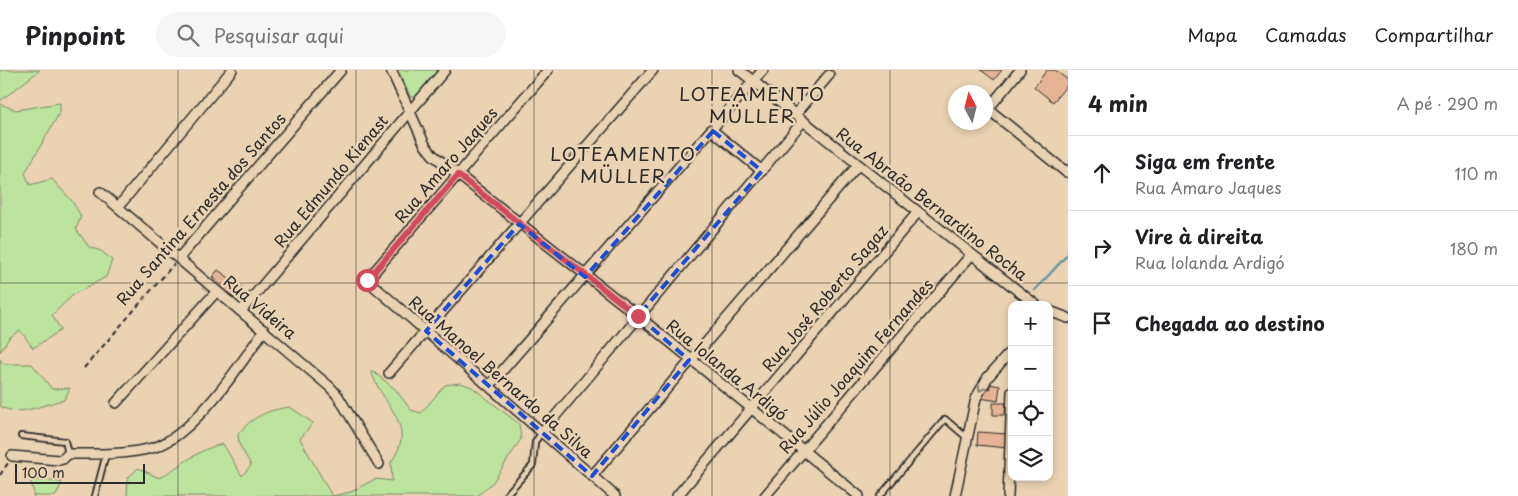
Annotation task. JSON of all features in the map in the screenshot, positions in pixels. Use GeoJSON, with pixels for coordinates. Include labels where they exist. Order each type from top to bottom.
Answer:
{"type":"FeatureCollection","features":[{"type":"Feature","properties":{"kind":"street"},"geometry":{"type":"LineString","coordinates":[[118,207],[232,70]]}},
{"type":"Feature","properties":{"kind":"street","name":"Rua Santina Ernesta dos Santos"},"geometry":{"type":"LineString","coordinates":[[178,258],[341,70]]}},
{"type":"Feature","properties":{"kind":"street","name":"Rua Iolanda Ardigó"},"geometry":{"type":"LineString","coordinates":[[391,70],[429,151],[586,277],[638,316],[689,360],[859,496]]}},
{"type":"Feature","properties":{"kind":"street","name":"Rua Edmundo Kienast"},"geometry":{"type":"LineString","coordinates":[[241,311],[409,110],[445,70]]}},
{"type":"Feature","properties":{"kind":"street","name":"Rua Amaro Jaques"},"geometry":{"type":"LineString","coordinates":[[367,280],[548,70]]}},
{"type":"Feature","properties":{"kind":"street"},"geometry":{"type":"LineString","coordinates":[[389,373],[653,70]]}},
{"type":"Feature","properties":{"kind":"street","name":"Rua Abraão Bernardino Rocha"},"geometry":{"type":"LineString","coordinates":[[740,70],[1028,301]]}},
{"type":"Feature","properties":{"kind":"street"},"geometry":{"type":"LineString","coordinates":[[489,386],[586,277],[763,70]]}},
{"type":"Feature","properties":{"kind":"street"},"geometry":{"type":"LineString","coordinates":[[1020,70],[988,109],[1067,171]]}},
{"type":"Feature","properties":{"kind":"street"},"geometry":{"type":"LineString","coordinates":[[795,115],[829,76]]}},
{"type":"Feature","properties":{"kind":"street"},"geometry":{"type":"LineString","coordinates":[[542,432],[803,121]]}},
{"type":"Feature","properties":{"kind":"street"},"geometry":{"type":"LineString","coordinates":[[713,130],[762,171]]}},
{"type":"Feature","properties":{"kind":"street"},"geometry":{"type":"LineString","coordinates":[[592,476],[689,360],[858,165]]}},
{"type":"Feature","properties":{"kind":"street","name":"Rua Videira"},"geometry":{"type":"LineString","coordinates":[[100,192],[335,391],[378,464]]}},
{"type":"Feature","properties":{"kind":"street","name":"Rua José Roberto Sagaz"},"geometry":{"type":"LineString","coordinates":[[677,496],[918,212]]}},
{"type":"Feature","properties":{"kind":"street","name":"Rua Júlio Joaquim Fernandes"},"geometry":{"type":"LineString","coordinates":[[765,496],[971,255]]}},
{"type":"Feature","properties":{"kind":"street","name":"Rua Manoel Bernardo da Silva"},"geometry":{"type":"LineString","coordinates":[[367,280],[616,496]]}},
{"type":"Feature","properties":{"kind":"street"},"geometry":{"type":"LineString","coordinates":[[116,403],[217,291]]}},
{"type":"Feature","properties":{"kind":"street"},"geometry":{"type":"LineString","coordinates":[[1053,312],[1068,318]]}},
{"type":"Feature","properties":{"kind":"street"},"geometry":{"type":"LineString","coordinates":[[12,456],[59,460],[68,454],[106,454],[152,448],[161,445],[182,430],[212,401],[264,330]]}},
{"type":"Feature","properties":{"kind":"street"},"geometry":{"type":"LineString","coordinates":[[955,496],[976,398],[981,386],[1008,355]]}},
{"type":"Feature","properties":{"kind":"street"},"geometry":{"type":"LineString","coordinates":[[1008,496],[1010,436]]}},
{"type":"Feature","properties":{"kind":"lane"},"geometry":{"type":"LineString","coordinates":[[880,496],[945,419],[966,438]]}},
{"type":"Feature","properties":{"kind":"lane"},"geometry":{"type":"LineString","coordinates":[[506,496],[533,465],[535,442],[542,432]]}},
{"type":"Feature","properties":{"kind":"lane"},"geometry":{"type":"LineString","coordinates":[[21,436],[64,441],[68,454]]}},
{"type":"Feature","properties":{"kind":"lane"},"geometry":{"type":"LineString","coordinates":[[95,496],[106,454]]}},
{"type":"Feature","properties":{"kind":"path","name":"Rua Santina Ernesta dos Santos"},"geometry":{"type":"LineString","coordinates":[[84,368],[178,258]]}},
{"type":"Feature","properties":{"kind":"path"},"geometry":{"type":"LineString","coordinates":[[0,475],[12,456]]}},
{"type":"Feature","properties":{"kind":"highlighted area"},"geometry":{"type":"Polygon","coordinates":[[[713,131],[762,171],[638,316],[689,360],[592,476],[426,331],[519,224],[585,277],[713,131]]]}},
{"type":"Feature","properties":{"kind":"green space"},"geometry":{"type":"Polygon","coordinates":[[[0,70],[40,70],[0,101],[0,70]]]}},
{"type":"Feature","properties":{"kind":"green space"},"geometry":{"type":"Polygon","coordinates":[[[398,70],[438,70],[414,98],[410,96],[398,70]]]}},
{"type":"Feature","properties":{"kind":"green space"},"geometry":{"type":"Polygon","coordinates":[[[60,103],[60,112],[25,173],[30,185],[52,179],[72,201],[81,216],[76,229],[89,247],[101,251],[112,260],[106,277],[74,294],[52,315],[61,330],[33,348],[20,330],[9,338],[0,352],[0,104],[16,110],[60,103]]]}},
{"type":"Feature","properties":{"kind":"green space"},"geometry":{"type":"Polygon","coordinates":[[[0,359],[3,364],[32,364],[52,389],[70,388],[64,400],[31,409],[15,411],[0,406],[0,359]]]}},
{"type":"Feature","properties":{"kind":"green space"},"geometry":{"type":"Polygon","coordinates":[[[371,370],[395,389],[411,410],[421,413],[445,385],[460,383],[472,387],[519,424],[521,439],[493,482],[477,496],[332,496],[351,492],[375,479],[392,481],[391,462],[399,449],[400,426],[376,383],[371,370]]]}},
{"type":"Feature","properties":{"kind":"green space"},"geometry":{"type":"Polygon","coordinates":[[[290,407],[313,423],[300,439],[332,496],[127,496],[128,478],[138,468],[159,478],[206,449],[223,444],[242,476],[251,465],[239,444],[238,434],[261,415],[290,407]]]}},
{"type":"Feature","properties":{"kind":"green space"},"geometry":{"type":"Polygon","coordinates":[[[30,479],[62,482],[56,496],[33,496],[34,493],[30,479]]]}},
{"type":"Feature","properties":{"kind":"building"},"geometry":{"type":"Polygon","coordinates":[[[981,70],[1002,70],[994,80],[981,70]]]}},
{"type":"Feature","properties":{"kind":"building"},"geometry":{"type":"Polygon","coordinates":[[[1047,70],[1055,70],[1068,80],[1068,84],[1053,102],[1034,87],[1047,70]]]}},
{"type":"Feature","properties":{"kind":"building"},"geometry":{"type":"Polygon","coordinates":[[[218,270],[243,288],[234,298],[212,277],[218,270]]]}},
{"type":"Feature","properties":{"kind":"building"},"geometry":{"type":"Polygon","coordinates":[[[990,384],[1000,386],[998,401],[980,398],[983,387],[990,389],[990,384]]]}},
{"type":"Feature","properties":{"kind":"building"},"geometry":{"type":"Polygon","coordinates":[[[993,403],[1006,403],[1005,415],[993,415],[993,403]]]}},
{"type":"Feature","properties":{"kind":"building"},"geometry":{"type":"Polygon","coordinates":[[[978,432],[1008,434],[1007,448],[977,445],[978,432]]]}},
{"type":"Feature","properties":{"kind":"waterway"},"geometry":{"type":"LineString","coordinates":[[1035,290],[1068,254]]}},
{"type":"Feature","properties":{"kind":"district","name":"LOTEAMENTO MÜLLER"},"geometry":{"type":"Point","coordinates":[752,105]}},
{"type":"Feature","properties":{"kind":"district","name":"LOTEAMENTO MÜLLER"},"geometry":{"type":"Point","coordinates":[623,165]}},
{"type":"Feature","properties":{"kind":"route"},"geometry":{"type":"LineString","coordinates":[[367,280],[458,175],[638,316]]}}]}
